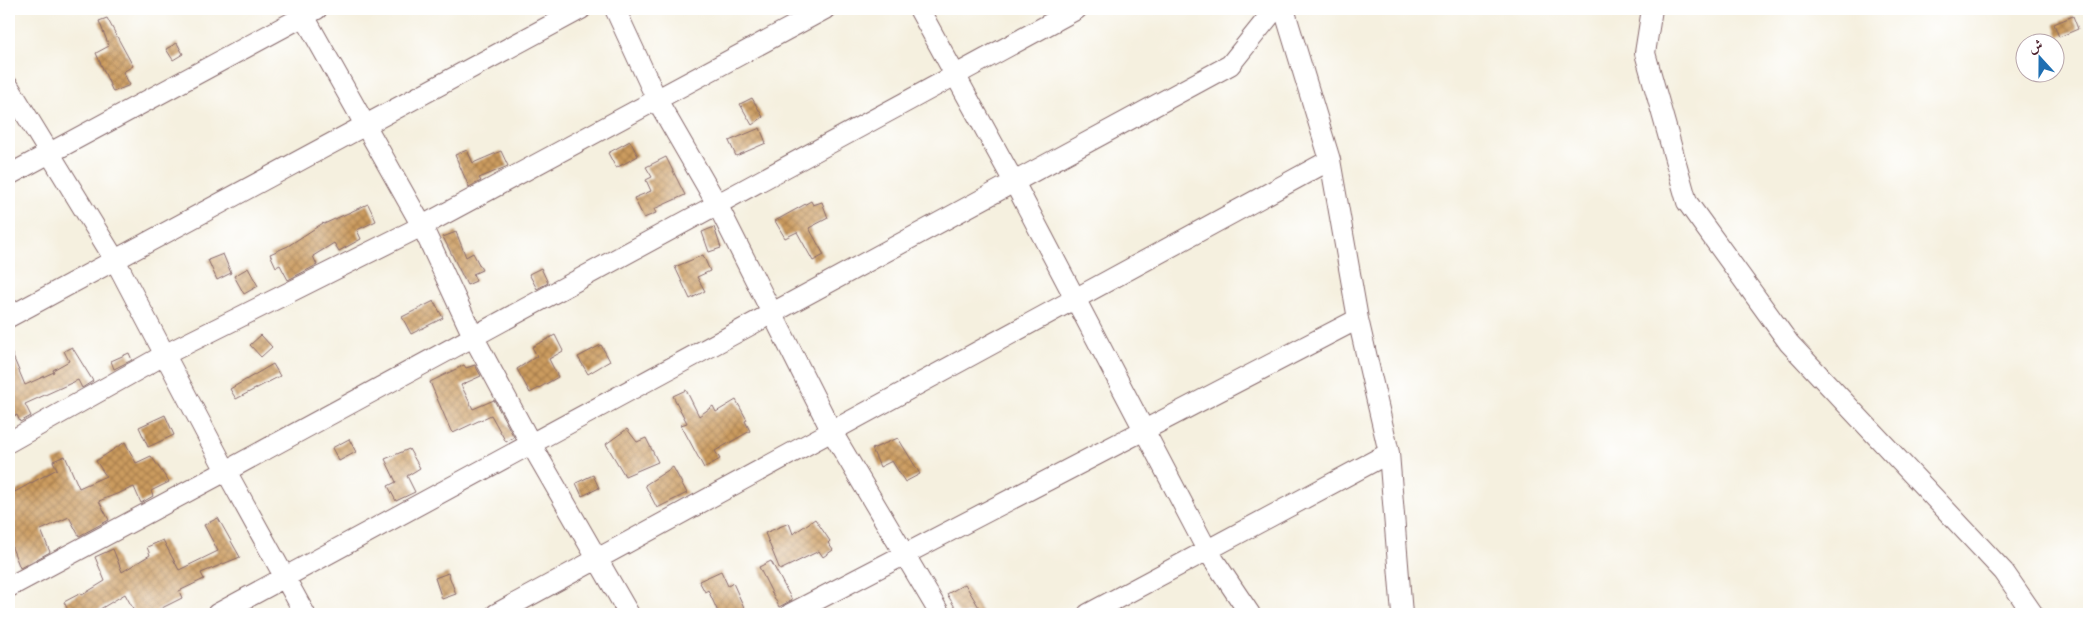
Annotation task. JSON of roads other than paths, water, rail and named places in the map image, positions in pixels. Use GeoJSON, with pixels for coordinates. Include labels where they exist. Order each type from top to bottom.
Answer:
{"type":"FeatureCollection","features":[{"type":"Feature","properties":{"kind":"street"},"geometry":{"type":"LineString","coordinates":[[9,317],[581,9]]}},
{"type":"Feature","properties":{"kind":"street"},"geometry":{"type":"LineString","coordinates":[[615,9],[657,100],[717,204],[774,313],[832,432],[940,614]]}},
{"type":"Feature","properties":{"kind":"street"},"geometry":{"type":"LineString","coordinates":[[9,442],[166,354],[422,226],[825,9]]}},
{"type":"Feature","properties":{"kind":"street"},"geometry":{"type":"LineString","coordinates":[[919,9],[1014,182],[1207,550],[1250,614]]}},
{"type":"Feature","properties":{"kind":"street"},"geometry":{"type":"LineString","coordinates":[[9,587],[226,472],[1077,9]]}},
{"type":"Feature","properties":{"kind":"street"},"geometry":{"type":"LineString","coordinates":[[217,614],[1230,65],[1275,9]]}},
{"type":"Feature","properties":{"kind":"street"},"geometry":{"type":"LineString","coordinates":[[1284,9],[1330,160],[1358,319],[1389,454],[1402,614]]}},
{"type":"Feature","properties":{"kind":"street"},"geometry":{"type":"LineString","coordinates":[[1652,9],[1645,54],[1688,202],[1789,344],[2004,572],[2033,614]]}},
{"type":"Feature","properties":{"kind":"street"},"geometry":{"type":"LineString","coordinates":[[9,175],[307,11],[366,125],[422,226],[473,336],[531,444],[629,614]]}},
{"type":"Feature","properties":{"kind":"street"},"geometry":{"type":"LineString","coordinates":[[9,87],[115,260],[166,354],[226,472],[305,614]]}},
{"type":"Feature","properties":{"kind":"street"},"geometry":{"type":"LineString","coordinates":[[496,614],[1330,160]]}},
{"type":"Feature","properties":{"kind":"street"},"geometry":{"type":"LineString","coordinates":[[790,614],[1358,319]]}},
{"type":"Feature","properties":{"kind":"street"},"geometry":{"type":"LineString","coordinates":[[1088,614],[1389,454]]}}]}
